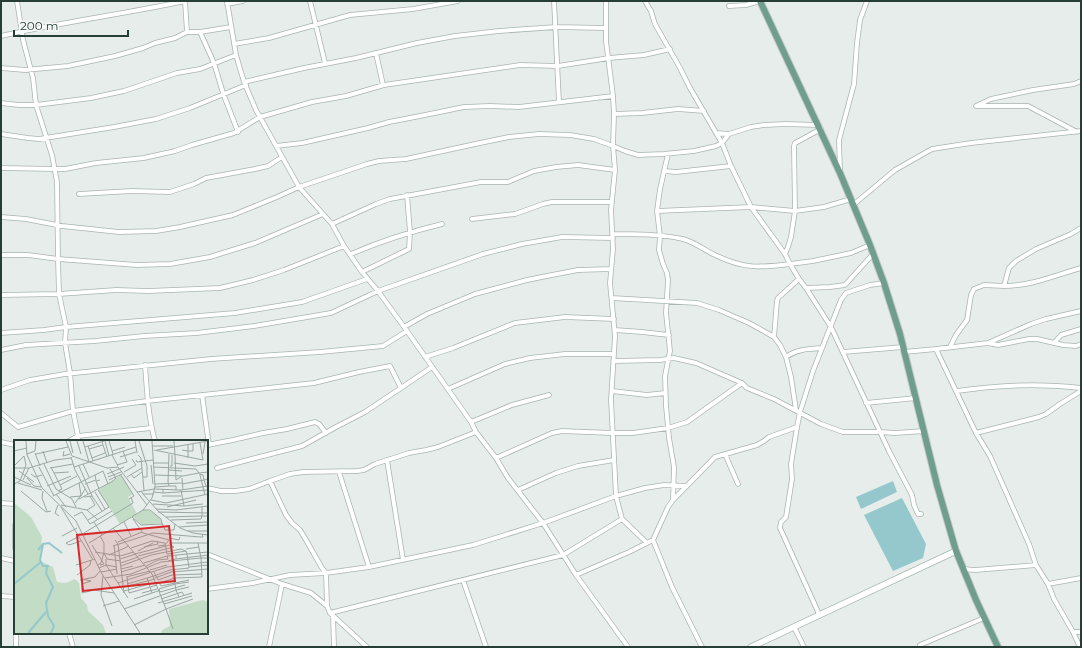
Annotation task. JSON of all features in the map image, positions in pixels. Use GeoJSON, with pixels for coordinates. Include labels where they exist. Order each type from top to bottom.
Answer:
{"type":"FeatureCollection","features":[{"type":"Feature","properties":{"kind":"main road"},"geometry":{"type":"LineString","coordinates":[[760,1],[820,127],[870,245],[884,283],[904,350],[937,485],[956,551],[984,618],[998,647]]}},
{"type":"Feature","properties":{"kind":"main road"},"geometry":{"type":"LineString","coordinates":[[750,647],[956,551]]}},
{"type":"Feature","properties":{"kind":"street"},"geometry":{"type":"LineString","coordinates":[[17,1],[23,40],[31,69],[36,105],[52,155],[57,182],[59,294],[66,327],[65,343],[78,440]]}},
{"type":"Feature","properties":{"kind":"street"},"geometry":{"type":"LineString","coordinates":[[1,36],[134,12],[185,1],[187,32]]}},
{"type":"Feature","properties":{"kind":"street"},"geometry":{"type":"LineString","coordinates":[[243,1],[227,2],[236,55],[245,83],[260,117],[299,187],[332,224],[344,246],[351,254],[362,272],[406,329],[476,432],[496,458],[508,478],[543,523],[576,575],[628,647]]}},
{"type":"Feature","properties":{"kind":"street"},"geometry":{"type":"LineString","coordinates":[[310,1],[325,63]]}},
{"type":"Feature","properties":{"kind":"street"},"geometry":{"type":"LineString","coordinates":[[234,44],[269,38],[316,26],[350,15],[413,9],[458,1]]}},
{"type":"Feature","properties":{"kind":"street"},"geometry":{"type":"LineString","coordinates":[[554,1],[559,102]]}},
{"type":"Feature","properties":{"kind":"street"},"geometry":{"type":"LineString","coordinates":[[606,1],[606,41],[614,114],[613,146],[615,170],[611,210],[613,249],[610,283],[615,330],[612,391],[612,433],[616,496],[622,519],[647,543]]}},
{"type":"Feature","properties":{"kind":"street"},"geometry":{"type":"LineString","coordinates":[[645,1],[690,88],[722,143],[731,166],[751,207],[785,254],[831,327],[889,451],[912,495],[916,511],[918,514],[921,514]]}},
{"type":"Feature","properties":{"kind":"street"},"geometry":{"type":"LineString","coordinates":[[729,6],[746,5],[760,1]]}},
{"type":"Feature","properties":{"kind":"street"},"geometry":{"type":"LineString","coordinates":[[840,173],[839,140],[854,84],[856,43],[860,20],[867,1]]}},
{"type":"Feature","properties":{"kind":"street"},"geometry":{"type":"LineString","coordinates":[[1,68],[18,70],[68,66],[115,56],[175,38],[187,32],[200,32],[231,27]]}},
{"type":"Feature","properties":{"kind":"street"},"geometry":{"type":"LineString","coordinates":[[1,134],[28,138],[46,138],[156,119],[190,108],[245,83],[325,63],[455,36],[556,27],[606,28]]}},
{"type":"Feature","properties":{"kind":"street"},"geometry":{"type":"LineString","coordinates":[[200,32],[214,63],[223,93],[238,132]]}},
{"type":"Feature","properties":{"kind":"street"},"geometry":{"type":"LineString","coordinates":[[1,168],[75,168],[96,163],[144,158],[175,151],[238,132],[260,117],[312,102],[346,96],[383,85],[520,65],[558,66],[609,58],[644,55],[670,49]]}},
{"type":"Feature","properties":{"kind":"street"},"geometry":{"type":"LineString","coordinates":[[376,53],[383,85]]}},
{"type":"Feature","properties":{"kind":"street"},"geometry":{"type":"LineString","coordinates":[[1,103],[36,105],[91,98],[124,91],[178,73],[200,68],[236,55]]}},
{"type":"Feature","properties":{"kind":"street"},"geometry":{"type":"LineString","coordinates":[[1079,131],[1028,106],[976,106],[990,99],[1033,90],[1074,84],[1081,81]]}},
{"type":"Feature","properties":{"kind":"street"},"geometry":{"type":"LineString","coordinates":[[276,146],[302,143],[389,122],[464,107],[490,106],[518,108],[613,96]]}},
{"type":"Feature","properties":{"kind":"street"},"geometry":{"type":"LineString","coordinates":[[614,114],[678,109],[704,111]]}},
{"type":"Feature","properties":{"kind":"street"},"geometry":{"type":"LineString","coordinates":[[716,133],[729,134],[751,127],[764,125],[786,124],[820,127]]}},
{"type":"Feature","properties":{"kind":"street"},"geometry":{"type":"LineString","coordinates":[[785,254],[790,243],[796,211],[795,143],[820,127]]}},
{"type":"Feature","properties":{"kind":"street"},"geometry":{"type":"LineString","coordinates":[[658,211],[751,207],[796,211],[852,202],[895,170],[932,149],[959,144],[1079,131]]}},
{"type":"Feature","properties":{"kind":"street"},"geometry":{"type":"LineString","coordinates":[[1,217],[119,232],[156,231],[233,215],[299,187],[367,164],[379,161],[406,159],[480,142],[539,134],[570,135],[594,139],[625,151],[638,154],[668,154],[694,151],[716,146],[722,143],[729,134]]}},
{"type":"Feature","properties":{"kind":"street"},"geometry":{"type":"LineString","coordinates":[[668,154],[660,189],[658,211],[660,250],[668,280],[666,313],[670,351],[665,376],[665,393],[668,428],[674,467],[673,500]]}},
{"type":"Feature","properties":{"kind":"street"},"geometry":{"type":"LineString","coordinates":[[79,194],[132,190],[170,192],[194,184],[206,178],[268,166],[282,157]]}},
{"type":"Feature","properties":{"kind":"street"},"geometry":{"type":"LineString","coordinates":[[332,224],[376,204],[407,195],[480,182],[508,182],[534,171],[556,167],[578,165],[615,170]]}},
{"type":"Feature","properties":{"kind":"street"},"geometry":{"type":"LineString","coordinates":[[665,171],[676,172],[731,166]]}},
{"type":"Feature","properties":{"kind":"street"},"geometry":{"type":"LineString","coordinates":[[362,272],[409,249],[410,232],[407,195]]}},
{"type":"Feature","properties":{"kind":"street"},"geometry":{"type":"LineString","coordinates":[[472,219],[515,214],[552,202],[612,202]]}},
{"type":"Feature","properties":{"kind":"street"},"geometry":{"type":"LineString","coordinates":[[1,255],[28,255],[137,265],[170,264],[210,257],[255,243],[323,214]]}},
{"type":"Feature","properties":{"kind":"street"},"geometry":{"type":"LineString","coordinates":[[351,254],[374,244],[410,232],[442,224]]}},
{"type":"Feature","properties":{"kind":"street"},"geometry":{"type":"LineString","coordinates":[[1004,286],[1009,268],[1016,261],[1036,249],[1071,234],[1081,228]]}},
{"type":"Feature","properties":{"kind":"street"},"geometry":{"type":"LineString","coordinates":[[1,350],[26,345],[196,333],[254,326],[331,313],[378,291],[483,254],[522,244],[562,237],[645,234],[684,239],[702,246],[712,253],[732,262],[749,267],[762,267],[813,261],[851,253],[870,245]]}},
{"type":"Feature","properties":{"kind":"street"},"geometry":{"type":"LineString","coordinates":[[1,294],[59,294],[116,290],[148,291],[220,288],[253,280],[284,270],[344,246]]}},
{"type":"Feature","properties":{"kind":"street"},"geometry":{"type":"LineString","coordinates":[[806,288],[845,285],[873,254]]}},
{"type":"Feature","properties":{"kind":"street"},"geometry":{"type":"LineString","coordinates":[[950,347],[956,335],[967,320],[971,294],[974,289],[984,285],[1004,286],[1044,280],[1081,268]]}},
{"type":"Feature","properties":{"kind":"street"},"geometry":{"type":"LineString","coordinates":[[1,390],[30,380],[70,373],[211,359],[320,352],[383,346],[427,314],[475,294],[526,280],[578,270],[612,269]]}},
{"type":"Feature","properties":{"kind":"street"},"geometry":{"type":"LineString","coordinates":[[1,333],[235,313],[302,302],[367,279]]}},
{"type":"Feature","properties":{"kind":"street"},"geometry":{"type":"LineString","coordinates":[[774,337],[778,298],[800,279]]}},
{"type":"Feature","properties":{"kind":"street"},"geometry":{"type":"LineString","coordinates":[[846,293],[870,285],[884,283]]}},
{"type":"Feature","properties":{"kind":"street"},"geometry":{"type":"LineString","coordinates":[[798,411],[838,306],[846,293],[845,285]]}},
{"type":"Feature","properties":{"kind":"street"},"geometry":{"type":"LineString","coordinates":[[612,298],[697,303],[711,307],[749,323],[774,337],[780,345],[786,357],[798,411],[792,464],[792,479],[786,517],[781,522],[780,528],[819,614]]}},
{"type":"Feature","properties":{"kind":"street"},"geometry":{"type":"LineString","coordinates":[[988,343],[1027,326],[1081,311]]}},
{"type":"Feature","properties":{"kind":"street"},"geometry":{"type":"LineString","coordinates":[[425,357],[454,348],[515,323],[565,317],[614,319]]}},
{"type":"Feature","properties":{"kind":"street"},"geometry":{"type":"LineString","coordinates":[[1054,343],[1061,335],[1081,329]]}},
{"type":"Feature","properties":{"kind":"street"},"geometry":{"type":"LineString","coordinates":[[615,330],[669,335]]}},
{"type":"Feature","properties":{"kind":"street"},"geometry":{"type":"LineString","coordinates":[[843,352],[936,349],[988,343],[998,345],[1029,339],[1071,346],[1081,344]]}},
{"type":"Feature","properties":{"kind":"street"},"geometry":{"type":"LineString","coordinates":[[786,357],[793,352],[822,348]]}},
{"type":"Feature","properties":{"kind":"street"},"geometry":{"type":"LineString","coordinates":[[936,349],[976,433],[990,456],[1029,544],[1036,565],[1048,584],[1054,599],[1080,647]]}},
{"type":"Feature","properties":{"kind":"street"},"geometry":{"type":"LineString","coordinates":[[448,389],[505,364],[530,358],[565,354],[614,354]]}},
{"type":"Feature","properties":{"kind":"street"},"geometry":{"type":"LineString","coordinates":[[614,361],[660,360],[674,358],[696,363],[798,411],[821,424],[843,432],[895,433],[924,431]]}},
{"type":"Feature","properties":{"kind":"street"},"geometry":{"type":"LineString","coordinates":[[145,365],[151,428],[155,440]]}},
{"type":"Feature","properties":{"kind":"street"},"geometry":{"type":"LineString","coordinates":[[1,413],[18,427],[73,411],[148,401],[314,383],[390,366],[401,388]]}},
{"type":"Feature","properties":{"kind":"street"},"geometry":{"type":"LineString","coordinates":[[217,468],[302,446],[365,412],[432,367]]}},
{"type":"Feature","properties":{"kind":"street"},"geometry":{"type":"LineString","coordinates":[[496,458],[562,431],[633,433],[668,428],[687,422],[742,384]]}},
{"type":"Feature","properties":{"kind":"street"},"geometry":{"type":"LineString","coordinates":[[957,391],[976,388],[1042,385],[1081,388]]}},
{"type":"Feature","properties":{"kind":"street"},"geometry":{"type":"LineString","coordinates":[[612,391],[647,395],[665,393]]}},
{"type":"Feature","properties":{"kind":"street"},"geometry":{"type":"LineString","coordinates":[[976,433],[1039,417],[1081,391]]}},
{"type":"Feature","properties":{"kind":"street"},"geometry":{"type":"LineString","coordinates":[[202,395],[207,440]]}},
{"type":"Feature","properties":{"kind":"street"},"geometry":{"type":"LineString","coordinates":[[470,422],[505,408],[549,395]]}},
{"type":"Feature","properties":{"kind":"street"},"geometry":{"type":"LineString","coordinates":[[866,403],[916,398]]}},
{"type":"Feature","properties":{"kind":"street"},"geometry":{"type":"LineString","coordinates":[[208,445],[263,432],[294,428],[314,422],[319,424],[326,433]]}},
{"type":"Feature","properties":{"kind":"street"},"geometry":{"type":"LineString","coordinates":[[576,575],[653,540],[668,507],[673,500],[715,457],[757,445],[768,437],[797,427]]}},
{"type":"Feature","properties":{"kind":"street"},"geometry":{"type":"LineString","coordinates":[[71,440],[78,436],[151,428]]}},
{"type":"Feature","properties":{"kind":"street"},"geometry":{"type":"LineString","coordinates":[[208,488],[221,491],[235,491],[249,489],[270,480],[290,474],[303,472],[364,470],[387,460],[409,453],[438,447],[476,432]]}},
{"type":"Feature","properties":{"kind":"street"},"geometry":{"type":"LineString","coordinates":[[1,442],[14,445]]}},
{"type":"Feature","properties":{"kind":"street"},"geometry":{"type":"LineString","coordinates":[[725,454],[738,484]]}},
{"type":"Feature","properties":{"kind":"street"},"geometry":{"type":"LineString","coordinates":[[387,460],[403,560]]}},
{"type":"Feature","properties":{"kind":"street"},"geometry":{"type":"LineString","coordinates":[[518,490],[578,466],[614,460]]}},
{"type":"Feature","properties":{"kind":"street"},"geometry":{"type":"LineString","coordinates":[[339,472],[369,567]]}},
{"type":"Feature","properties":{"kind":"street"},"geometry":{"type":"LineString","coordinates":[[270,480],[286,515],[300,530],[326,573],[327,606],[331,614],[367,647]]}},
{"type":"Feature","properties":{"kind":"street"},"geometry":{"type":"LineString","coordinates":[[208,589],[271,580],[290,575],[326,573],[369,567],[403,560],[472,545],[543,523],[616,496],[645,488],[659,485],[686,486]]}},
{"type":"Feature","properties":{"kind":"street"},"geometry":{"type":"LineString","coordinates":[[1,504],[14,504]]}},
{"type":"Feature","properties":{"kind":"street"},"geometry":{"type":"LineString","coordinates":[[331,614],[563,555],[622,519]]}},
{"type":"Feature","properties":{"kind":"street"},"geometry":{"type":"LineString","coordinates":[[653,540],[672,587],[702,647]]}},
{"type":"Feature","properties":{"kind":"street"},"geometry":{"type":"LineString","coordinates":[[208,554],[271,580],[310,593],[327,606]]}},
{"type":"Feature","properties":{"kind":"street"},"geometry":{"type":"LineString","coordinates":[[1,558],[14,561]]}},
{"type":"Feature","properties":{"kind":"street"},"geometry":{"type":"LineString","coordinates":[[963,569],[975,570],[1036,565]]}},
{"type":"Feature","properties":{"kind":"street"},"geometry":{"type":"LineString","coordinates":[[1048,584],[1081,578]]}},
{"type":"Feature","properties":{"kind":"street"},"geometry":{"type":"LineString","coordinates":[[463,580],[486,647]]}},
{"type":"Feature","properties":{"kind":"street"},"geometry":{"type":"LineString","coordinates":[[269,647],[282,584]]}},
{"type":"Feature","properties":{"kind":"street"},"geometry":{"type":"LineString","coordinates":[[1,596],[14,596]]}},
{"type":"Feature","properties":{"kind":"street"},"geometry":{"type":"LineString","coordinates":[[331,614],[334,647]]}},
{"type":"Feature","properties":{"kind":"street"},"geometry":{"type":"LineString","coordinates":[[920,645],[984,618]]}},
{"type":"Feature","properties":{"kind":"street"},"geometry":{"type":"LineString","coordinates":[[794,627],[804,647]]}},
{"type":"Feature","properties":{"kind":"street"},"geometry":{"type":"LineString","coordinates":[[1073,632],[1081,632]]}},
{"type":"Feature","properties":{"kind":"street"},"geometry":{"type":"LineString","coordinates":[[16,634],[16,647]]}},
{"type":"Feature","properties":{"kind":"street"},"geometry":{"type":"LineString","coordinates":[[69,634],[73,647]]}},
{"type":"Feature","properties":{"kind":"water"},"geometry":{"type":"Polygon","coordinates":[[[893,481],[897,492],[861,509],[856,497],[893,481]]]}},
{"type":"Feature","properties":{"kind":"water"},"geometry":{"type":"Polygon","coordinates":[[[902,498],[926,544],[923,558],[893,571],[864,515],[902,498]]]}}]}
